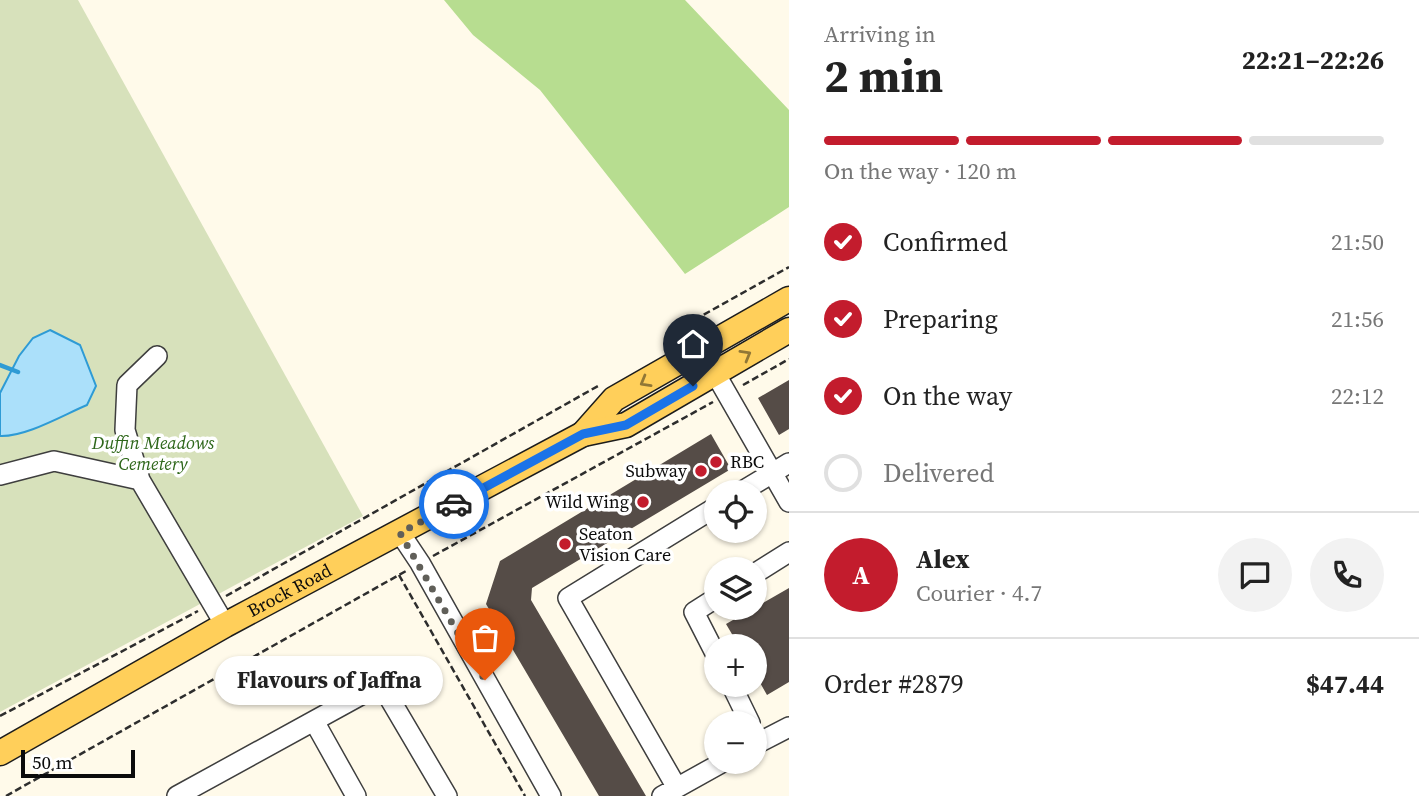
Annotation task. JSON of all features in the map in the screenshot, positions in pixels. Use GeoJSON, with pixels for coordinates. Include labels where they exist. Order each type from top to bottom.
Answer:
{"type":"FeatureCollection","features":[{"type":"Feature","properties":{"kind":"main road","name":"Brock Road"},"geometry":{"type":"LineString","coordinates":[[583,434],[614,399],[789,299]]}},
{"type":"Feature","properties":{"kind":"main road","name":"Brock Road"},"geometry":{"type":"LineString","coordinates":[[0,753],[225,625],[583,434],[626,425],[721,384],[789,330]]}},
{"type":"Feature","properties":{"kind":"street"},"geometry":{"type":"LineString","coordinates":[[158,356],[127,385],[125,430],[141,480],[225,625]]}},
{"type":"Feature","properties":{"kind":"street"},"geometry":{"type":"LineString","coordinates":[[721,384],[781,468],[789,502]]}},
{"type":"Feature","properties":{"kind":"street"},"geometry":{"type":"LineString","coordinates":[[0,475],[54,461],[141,480]]}},
{"type":"Feature","properties":{"kind":"street"},"geometry":{"type":"LineString","coordinates":[[761,480],[781,468]]}},
{"type":"Feature","properties":{"kind":"street"},"geometry":{"type":"LineString","coordinates":[[704,514],[568,598],[670,792],[704,773]]}},
{"type":"Feature","properties":{"kind":"street"},"geometry":{"type":"LineString","coordinates":[[400,533],[420,563],[551,796]]}},
{"type":"Feature","properties":{"kind":"street"},"geometry":{"type":"LineString","coordinates":[[767,566],[789,552]]}},
{"type":"Feature","properties":{"kind":"street"},"geometry":{"type":"LineString","coordinates":[[704,606],[694,612],[706,634]]}},
{"type":"Feature","properties":{"kind":"street"},"geometry":{"type":"LineString","coordinates":[[177,796],[198,791],[314,721],[382,684],[447,796]]}},
{"type":"Feature","properties":{"kind":"street"},"geometry":{"type":"LineString","coordinates":[[314,721],[356,796]]}},
{"type":"Feature","properties":{"kind":"street"},"geometry":{"type":"LineString","coordinates":[[767,735],[789,727]]}},
{"type":"Feature","properties":{"kind":"path"},"geometry":{"type":"LineString","coordinates":[[670,346],[687,324],[789,267]]}},
{"type":"Feature","properties":{"kind":"path"},"geometry":{"type":"LineString","coordinates":[[6,796],[420,563],[721,384],[789,359]]}},
{"type":"Feature","properties":{"kind":"path"},"geometry":{"type":"LineString","coordinates":[[0,716],[147,636],[213,604],[597,387]]}},
{"type":"Feature","properties":{"kind":"path"},"geometry":{"type":"LineString","coordinates":[[399,575],[525,796]]}},
{"type":"Feature","properties":{"kind":"green space","name":"Duffin Meadows Cemetery"},"geometry":{"type":"Polygon","coordinates":[[[0,0],[78,0],[363,516],[0,712],[0,0]]]}},
{"type":"Feature","properties":{"kind":"green space"},"geometry":{"type":"Polygon","coordinates":[[[444,0],[685,0],[789,110],[789,207],[685,274],[540,90],[473,35],[444,0]]]}},
{"type":"Feature","properties":{"kind":"water"},"geometry":{"type":"Polygon","coordinates":[[[50,330],[80,345],[96,386],[87,405],[33,429],[0,436],[0,393],[19,356],[33,338],[50,330]]]}},
{"type":"Feature","properties":{"kind":"building"},"geometry":{"type":"Polygon","coordinates":[[[789,380],[789,429],[779,435],[758,398],[789,380]]]}},
{"type":"Feature","properties":{"kind":"building"},"geometry":{"type":"Polygon","coordinates":[[[711,434],[731,469],[713,480],[704,480],[704,485],[532,588],[531,600],[646,796],[599,796],[486,604],[500,561],[711,434]]]}},
{"type":"Feature","properties":{"kind":"building"},"geometry":{"type":"Polygon","coordinates":[[[789,588],[789,682],[767,695],[767,634],[732,634],[726,624],[733,620],[767,620],[767,601],[789,588]]]}},
{"type":"Feature","properties":{"kind":"waterway"},"geometry":{"type":"LineString","coordinates":[[0,365],[18,372]]}},
{"type":"Feature","properties":{"kind":"way so far"},"geometry":{"type":"LineString","coordinates":[[454,504],[400,533],[420,563],[485,680]]}},
{"type":"Feature","properties":{"kind":"place","name":"RBC"},"geometry":{"type":"Point","coordinates":[716,462]}},
{"type":"Feature","properties":{"kind":"place","name":"Subway"},"geometry":{"type":"Point","coordinates":[701,471]}},
{"type":"Feature","properties":{"kind":"place","name":"Wild Wing"},"geometry":{"type":"Point","coordinates":[643,502]}},
{"type":"Feature","properties":{"kind":"place","name":"Seaton Vision Care"},"geometry":{"type":"Point","coordinates":[565,544]}},
{"type":"Feature","properties":{"kind":"place","name":"Flavours of Jaffna"},"geometry":{"type":"Point","coordinates":[485,680]}},
{"type":"Feature","properties":{"kind":"route"},"geometry":{"type":"LineString","coordinates":[[454,504],[583,434],[626,425],[693,386]]}}]}
